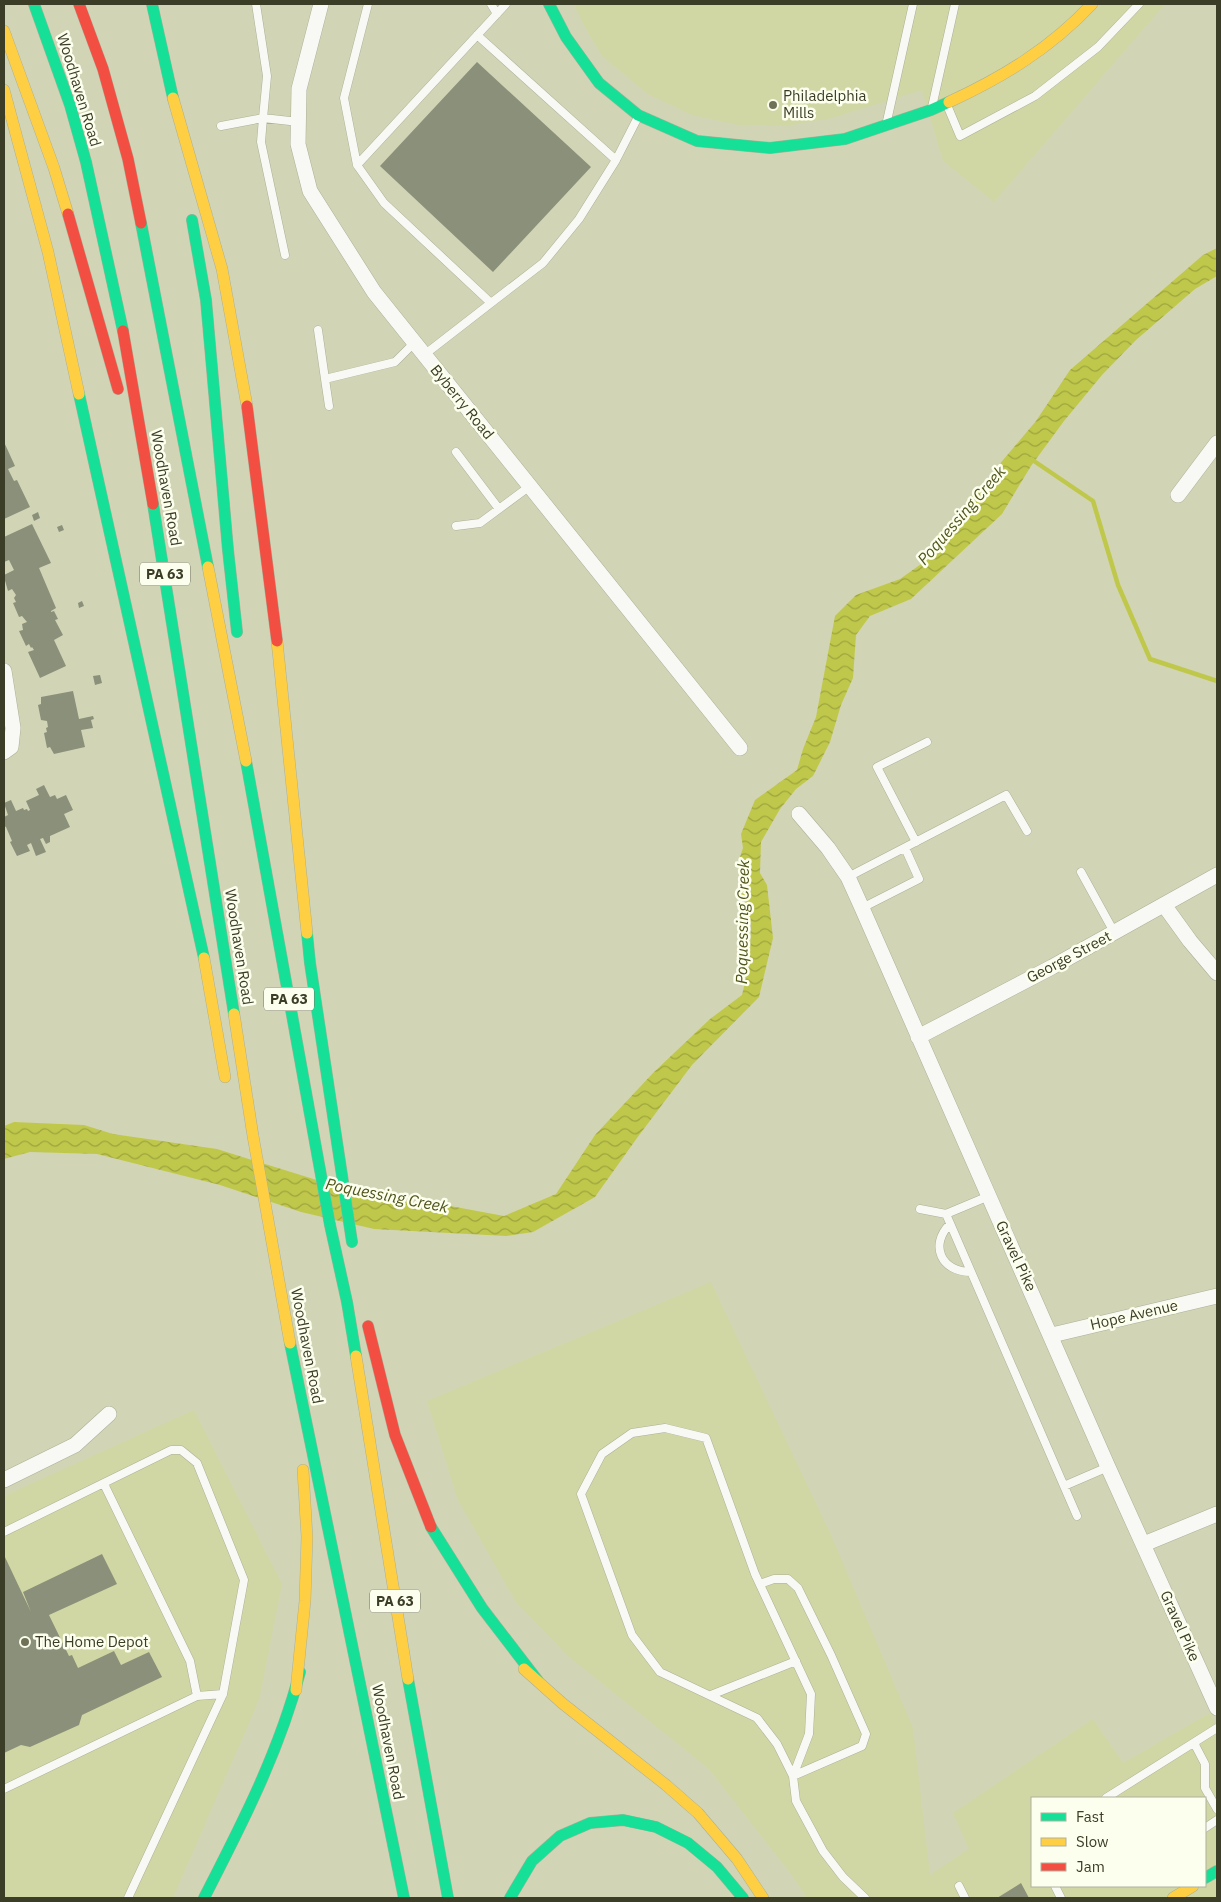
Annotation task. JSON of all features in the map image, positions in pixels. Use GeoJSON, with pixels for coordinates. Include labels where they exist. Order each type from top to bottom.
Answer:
{"type":"FeatureCollection","features":[{"type":"Feature","properties":{"kind":"main road","name":"Woodhaven Road"},"geometry":{"type":"LineString","coordinates":[[34,4],[70,104],[86,162],[124,336],[160,544],[256,1153],[284,1314],[404,1898]]}},
{"type":"Feature","properties":{"kind":"main road","name":"Woodhaven Road"},"geometry":{"type":"LineString","coordinates":[[79,4],[103,69],[128,159],[259,830],[330,1225],[347,1302],[416,1732],[448,1898]]}},
{"type":"Feature","properties":{"kind":"main road"},"geometry":{"type":"LineString","coordinates":[[152,4],[173,98],[222,270],[251,426],[282,682],[310,963],[354,1252]]}},
{"type":"Feature","properties":{"kind":"main road"},"geometry":{"type":"LineString","coordinates":[[549,4],[566,37],[599,83],[638,115],[697,141],[770,148],[845,139],[931,110],[984,86],[1030,59],[1081,16],[1092,4]]}},
{"type":"Feature","properties":{"kind":"main road"},"geometry":{"type":"LineString","coordinates":[[4,31],[54,168],[85,270],[121,402]]}},
{"type":"Feature","properties":{"kind":"main road"},"geometry":{"type":"LineString","coordinates":[[4,90],[48,252],[203,953],[227,1084]]}},
{"type":"Feature","properties":{"kind":"main road"},"geometry":{"type":"LineString","coordinates":[[173,98],[206,300],[238,647]]}},
{"type":"Feature","properties":{"kind":"main road"},"geometry":{"type":"LineString","coordinates":[[126,421],[160,544]]}},
{"type":"Feature","properties":{"kind":"main road"},"geometry":{"type":"LineString","coordinates":[[243,685],[259,830]]}},
{"type":"Feature","properties":{"kind":"main road"},"geometry":{"type":"LineString","coordinates":[[347,1302],[360,1340],[376,1406]]}},
{"type":"Feature","properties":{"kind":"main road"},"geometry":{"type":"LineString","coordinates":[[204,1898],[275,1752],[296,1690],[307,1643],[313,1596],[314,1515],[304,1434],[284,1314]]}},
{"type":"Feature","properties":{"kind":"main road"},"geometry":{"type":"LineString","coordinates":[[366,1318],[395,1435],[429,1524],[482,1608],[538,1681]]}},
{"type":"Feature","properties":{"kind":"main road"},"geometry":{"type":"LineString","coordinates":[[380,1424],[386,1443]]}},
{"type":"Feature","properties":{"kind":"main road"},"geometry":{"type":"LineString","coordinates":[[296,1690],[306,1601],[307,1537],[300,1456]]}},
{"type":"Feature","properties":{"kind":"main road"},"geometry":{"type":"LineString","coordinates":[[416,1520],[428,1543]]}},
{"type":"Feature","properties":{"kind":"main road"},"geometry":{"type":"LineString","coordinates":[[470,1610],[503,1650],[562,1703],[666,1784],[698,1813],[738,1859],[763,1898]]}},
{"type":"Feature","properties":{"kind":"main road"},"geometry":{"type":"LineString","coordinates":[[510,1898],[531,1862],[550,1842],[561,1835],[586,1825],[613,1820],[638,1821],[686,1841],[715,1864],[742,1898]]}},
{"type":"Feature","properties":{"kind":"main road"},"geometry":{"type":"LineString","coordinates":[[1206,1877],[1217,1871]]}},
{"type":"Feature","properties":{"kind":"main road"},"geometry":{"type":"LineString","coordinates":[[1173,1898],[1190,1887]]}},
{"type":"Feature","properties":{"kind":"street","name":"Byberry Road"},"geometry":{"type":"LineString","coordinates":[[320,7],[299,89],[298,144],[310,192],[374,292],[740,748]]}},
{"type":"Feature","properties":{"kind":"street"},"geometry":{"type":"LineString","coordinates":[[1178,494],[1217,443]]}},
{"type":"Feature","properties":{"kind":"street"},"geometry":{"type":"LineString","coordinates":[[4,671],[13,728],[11,747],[4,752]]}},
{"type":"Feature","properties":{"kind":"street","name":"Gravel Pike"},"geometry":{"type":"LineString","coordinates":[[799,814],[828,848],[848,878],[886,958],[918,1037],[1217,1708]]}},
{"type":"Feature","properties":{"kind":"street","name":"George Street"},"geometry":{"type":"LineString","coordinates":[[918,1037],[1217,875]]}},
{"type":"Feature","properties":{"kind":"street"},"geometry":{"type":"LineString","coordinates":[[1164,904],[1190,941],[1217,973]]}},
{"type":"Feature","properties":{"kind":"street","name":"Hope Avenue"},"geometry":{"type":"LineString","coordinates":[[1052,1335],[1217,1296]]}},
{"type":"Feature","properties":{"kind":"street"},"geometry":{"type":"LineString","coordinates":[[4,1480],[75,1445],[109,1414]]}},
{"type":"Feature","properties":{"kind":"street"},"geometry":{"type":"LineString","coordinates":[[1144,1544],[1217,1514]]}},
{"type":"Feature","properties":{"kind":"lane"},"geometry":{"type":"LineString","coordinates":[[256,4],[268,76],[261,142],[286,256]]}},
{"type":"Feature","properties":{"kind":"lane"},"geometry":{"type":"LineString","coordinates":[[368,4],[344,98],[357,165],[384,203],[490,302]]}},
{"type":"Feature","properties":{"kind":"lane"},"geometry":{"type":"LineString","coordinates":[[491,4],[497,14]]}},
{"type":"Feature","properties":{"kind":"lane"},"geometry":{"type":"LineString","coordinates":[[357,165],[506,4]]}},
{"type":"Feature","properties":{"kind":"lane"},"geometry":{"type":"LineString","coordinates":[[886,126],[913,4]]}},
{"type":"Feature","properties":{"kind":"lane"},"geometry":{"type":"LineString","coordinates":[[931,110],[955,4]]}},
{"type":"Feature","properties":{"kind":"lane"},"geometry":{"type":"LineString","coordinates":[[946,103],[960,136],[1035,96],[1098,46],[1139,4]]}},
{"type":"Feature","properties":{"kind":"lane"},"geometry":{"type":"LineString","coordinates":[[477,35],[616,160]]}},
{"type":"Feature","properties":{"kind":"lane"},"geometry":{"type":"LineString","coordinates":[[325,378],[395,362],[419,349],[490,302],[543,263],[579,219],[616,160],[638,115]]}},
{"type":"Feature","properties":{"kind":"lane"},"geometry":{"type":"LineString","coordinates":[[221,126],[263,118],[299,122]]}},
{"type":"Feature","properties":{"kind":"lane"},"geometry":{"type":"LineString","coordinates":[[318,330],[329,406]]}},
{"type":"Feature","properties":{"kind":"lane"},"geometry":{"type":"LineString","coordinates":[[456,452],[499,509]]}},
{"type":"Feature","properties":{"kind":"lane"},"geometry":{"type":"LineString","coordinates":[[456,526],[480,523],[530,486]]}},
{"type":"Feature","properties":{"kind":"lane"},"geometry":{"type":"LineString","coordinates":[[916,842],[877,767],[927,742]]}},
{"type":"Feature","properties":{"kind":"lane"},"geometry":{"type":"LineString","coordinates":[[848,878],[1006,795],[1027,831]]}},
{"type":"Feature","properties":{"kind":"lane"},"geometry":{"type":"LineString","coordinates":[[862,908],[919,879],[905,848]]}},
{"type":"Feature","properties":{"kind":"lane"},"geometry":{"type":"LineString","coordinates":[[1081,872],[1114,932]]}},
{"type":"Feature","properties":{"kind":"lane"},"geometry":{"type":"LineString","coordinates":[[920,1209],[946,1214],[989,1196]]}},
{"type":"Feature","properties":{"kind":"lane"},"geometry":{"type":"LineString","coordinates":[[946,1214],[1077,1516]]}},
{"type":"Feature","properties":{"kind":"lane"},"geometry":{"type":"LineString","coordinates":[[950,1224],[940,1238],[941,1256],[953,1269],[971,1272]]}},
{"type":"Feature","properties":{"kind":"lane"},"geometry":{"type":"LineString","coordinates":[[793,1776],[809,1734],[811,1694],[760,1584],[706,1438],[665,1428],[632,1433],[602,1454],[581,1494],[632,1635],[660,1672],[758,1718],[777,1744],[793,1776],[796,1801],[823,1851],[843,1877],[865,1898]]}},
{"type":"Feature","properties":{"kind":"lane"},"geometry":{"type":"LineString","coordinates":[[4,1532],[171,1450],[181,1450],[197,1463],[244,1580],[223,1694],[128,1898]]}},
{"type":"Feature","properties":{"kind":"lane"},"geometry":{"type":"LineString","coordinates":[[1064,1486],[1108,1467]]}},
{"type":"Feature","properties":{"kind":"lane"},"geometry":{"type":"LineString","coordinates":[[104,1484],[190,1661],[197,1696]]}},
{"type":"Feature","properties":{"kind":"lane"},"geometry":{"type":"LineString","coordinates":[[760,1584],[774,1579],[788,1578],[798,1588],[831,1655],[866,1734],[862,1746],[793,1776]]}},
{"type":"Feature","properties":{"kind":"lane"},"geometry":{"type":"LineString","coordinates":[[711,1695],[798,1665]]}},
{"type":"Feature","properties":{"kind":"lane"},"geometry":{"type":"LineString","coordinates":[[4,1789],[197,1696],[223,1694]]}},
{"type":"Feature","properties":{"kind":"lane"},"geometry":{"type":"LineString","coordinates":[[1108,1797],[1217,1728]]}},
{"type":"Feature","properties":{"kind":"lane"},"geometry":{"type":"LineString","coordinates":[[1194,1742],[1205,1764],[1205,1788],[1217,1809]]}},
{"type":"Feature","properties":{"kind":"lane"},"geometry":{"type":"LineString","coordinates":[[1206,1827],[1217,1820]]}},
{"type":"Feature","properties":{"kind":"lane"},"geometry":{"type":"LineString","coordinates":[[959,1886],[965,1898]]}},
{"type":"Feature","properties":{"kind":"shaded area","name":"Philadelphia Mills"},"geometry":{"type":"Polygon","coordinates":[[[574,4],[1165,4],[994,202],[943,161],[922,90],[832,118],[786,126],[739,125],[692,115],[648,94],[603,57],[583,24],[574,4]]]}},
{"type":"Feature","properties":{"kind":"shaded area"},"geometry":{"type":"Polygon","coordinates":[[[711,1282],[832,1537],[913,1728],[930,1875],[969,1849],[953,1813],[1093,1719],[1123,1763],[1210,1713],[1217,1729],[1217,1898],[807,1898],[791,1874],[708,1768],[568,1656],[516,1602],[458,1500],[427,1401],[711,1282]]]}},
{"type":"Feature","properties":{"kind":"shaded area"},"geometry":{"type":"Polygon","coordinates":[[[194,1410],[282,1584],[259,1700],[173,1898],[4,1898],[4,1496],[194,1410]]]}},
{"type":"Feature","properties":{"kind":"water","name":"Poquessing Creek"},"geometry":{"type":"Polygon","coordinates":[[[1217,248],[1217,276],[1195,289],[1136,340],[1102,375],[1064,421],[1031,466],[1002,514],[911,599],[870,616],[856,635],[853,678],[841,705],[830,742],[813,776],[796,789],[780,809],[761,842],[760,873],[767,885],[773,938],[759,997],[692,1065],[595,1197],[533,1232],[506,1236],[374,1229],[301,1212],[220,1185],[97,1154],[30,1152],[4,1159],[4,1126],[14,1122],[84,1125],[113,1134],[217,1149],[381,1200],[445,1205],[504,1216],[556,1194],[595,1135],[653,1073],[710,1019],[742,995],[750,961],[751,924],[740,890],[738,863],[743,848],[741,834],[755,800],[797,770],[816,717],[835,616],[856,595],[900,579],[931,557],[937,536],[1036,421],[1070,370],[1203,255],[1217,248]]]}},
{"type":"Feature","properties":{"kind":"building"},"geometry":{"type":"Polygon","coordinates":[[[477,62],[591,167],[493,272],[380,166],[477,62]]]}},
{"type":"Feature","properties":{"kind":"building"},"geometry":{"type":"Polygon","coordinates":[[[4,442],[15,466],[8,469],[14,481],[17,480],[30,507],[4,519],[4,442]]]}},
{"type":"Feature","properties":{"kind":"building"},"geometry":{"type":"Polygon","coordinates":[[[38,512],[40,518],[34,521],[32,515],[38,512]]]}},
{"type":"Feature","properties":{"kind":"building"},"geometry":{"type":"Polygon","coordinates":[[[32,524],[51,563],[39,568],[56,608],[51,612],[54,611],[58,619],[55,620],[63,635],[54,640],[66,666],[40,678],[28,652],[34,650],[29,644],[26,646],[19,631],[23,630],[22,624],[27,622],[22,616],[19,617],[13,603],[16,602],[14,598],[16,595],[12,589],[8,591],[4,577],[4,575],[14,570],[9,560],[4,562],[4,537],[32,524]]]}},
{"type":"Feature","properties":{"kind":"building"},"geometry":{"type":"Polygon","coordinates":[[[62,525],[64,530],[59,532],[57,527],[62,525]]]}},
{"type":"Feature","properties":{"kind":"building"},"geometry":{"type":"Polygon","coordinates":[[[82,601],[84,606],[79,608],[78,603],[82,601]]]}},
{"type":"Feature","properties":{"kind":"building"},"geometry":{"type":"Polygon","coordinates":[[[100,675],[102,683],[95,685],[93,676],[100,675]]]}},
{"type":"Feature","properties":{"kind":"building"},"geometry":{"type":"Polygon","coordinates":[[[73,691],[79,719],[93,716],[94,719],[91,720],[93,728],[81,730],[85,747],[54,754],[50,747],[47,748],[44,733],[47,732],[47,721],[41,720],[38,705],[41,704],[41,697],[73,691]]]}},
{"type":"Feature","properties":{"kind":"building"},"geometry":{"type":"Polygon","coordinates":[[[44,785],[50,797],[55,795],[57,799],[66,795],[73,810],[64,814],[70,827],[50,836],[50,842],[46,844],[43,838],[40,839],[46,852],[36,856],[31,843],[27,845],[30,851],[17,856],[4,826],[4,817],[8,815],[4,803],[11,800],[16,811],[23,808],[28,811],[30,810],[26,801],[39,795],[36,789],[44,785]]]}},
{"type":"Feature","properties":{"kind":"building"},"geometry":{"type":"Polygon","coordinates":[[[102,1554],[117,1584],[49,1615],[69,1656],[72,1655],[78,1668],[114,1651],[121,1665],[149,1652],[162,1677],[82,1715],[79,1725],[30,1747],[21,1745],[4,1753],[4,1555],[31,1612],[23,1592],[102,1554]]]}},
{"type":"Feature","properties":{"kind":"building"},"geometry":{"type":"Polygon","coordinates":[[[1021,1883],[1029,1898],[997,1898],[1021,1883]]]}},
{"type":"Feature","properties":{"kind":"waterway"},"geometry":{"type":"LineString","coordinates":[[1031,459],[1093,501],[1118,585],[1150,659],[1217,681]]}},
{"type":"Feature","properties":{"kind":"traffic: fast"},"geometry":{"type":"LineString","coordinates":[[34,4],[70,105],[86,162],[123,331]]}},
{"type":"Feature","properties":{"kind":"traffic: fast"},"geometry":{"type":"LineString","coordinates":[[152,4],[173,98]]}},
{"type":"Feature","properties":{"kind":"traffic: fast"},"geometry":{"type":"LineString","coordinates":[[549,4],[566,37],[599,83],[638,115],[697,141],[770,148],[845,139],[931,110],[949,102]]}},
{"type":"Feature","properties":{"kind":"traffic: fast"},"geometry":{"type":"LineString","coordinates":[[192,220],[206,300],[237,632]]}},
{"type":"Feature","properties":{"kind":"traffic: fast"},"geometry":{"type":"LineString","coordinates":[[141,223],[208,567]]}},
{"type":"Feature","properties":{"kind":"traffic: fast"},"geometry":{"type":"LineString","coordinates":[[79,394],[204,958]]}},
{"type":"Feature","properties":{"kind":"traffic: fast"},"geometry":{"type":"LineString","coordinates":[[153,504],[234,1014]]}},
{"type":"Feature","properties":{"kind":"traffic: fast"},"geometry":{"type":"LineString","coordinates":[[246,761],[330,1225],[347,1302],[356,1356]]}},
{"type":"Feature","properties":{"kind":"traffic: fast"},"geometry":{"type":"LineString","coordinates":[[307,933],[352,1242]]}},
{"type":"Feature","properties":{"kind":"traffic: fast"},"geometry":{"type":"LineString","coordinates":[[290,1343],[404,1898]]}},
{"type":"Feature","properties":{"kind":"traffic: fast"},"geometry":{"type":"LineString","coordinates":[[431,1527],[482,1608],[538,1681]]}},
{"type":"Feature","properties":{"kind":"traffic: fast"},"geometry":{"type":"LineString","coordinates":[[204,1898],[246,1815],[270,1759],[300,1672]]}},
{"type":"Feature","properties":{"kind":"traffic: fast"},"geometry":{"type":"LineString","coordinates":[[408,1679],[448,1898]]}},
{"type":"Feature","properties":{"kind":"traffic: fast"},"geometry":{"type":"LineString","coordinates":[[510,1898],[532,1861],[560,1836],[590,1823],[623,1820],[656,1827],[688,1843],[717,1867],[743,1898]]}},
{"type":"Feature","properties":{"kind":"traffic: fast"},"geometry":{"type":"LineString","coordinates":[[1206,1877],[1217,1871]]}},
{"type":"Feature","properties":{"kind":"traffic: slow"},"geometry":{"type":"LineString","coordinates":[[949,102],[1007,72],[1043,48],[1092,4]]}},
{"type":"Feature","properties":{"kind":"traffic: slow"},"geometry":{"type":"LineString","coordinates":[[4,31],[54,168],[68,214]]}},
{"type":"Feature","properties":{"kind":"traffic: slow"},"geometry":{"type":"LineString","coordinates":[[4,90],[48,252],[79,394]]}},
{"type":"Feature","properties":{"kind":"traffic: slow"},"geometry":{"type":"LineString","coordinates":[[173,98],[222,269],[247,406]]}},
{"type":"Feature","properties":{"kind":"traffic: slow"},"geometry":{"type":"LineString","coordinates":[[208,567],[246,761]]}},
{"type":"Feature","properties":{"kind":"traffic: slow"},"geometry":{"type":"LineString","coordinates":[[277,641],[307,933]]}},
{"type":"Feature","properties":{"kind":"traffic: slow"},"geometry":{"type":"LineString","coordinates":[[204,958],[225,1077]]}},
{"type":"Feature","properties":{"kind":"traffic: slow"},"geometry":{"type":"LineString","coordinates":[[234,1014],[253,1136],[290,1343]]}},
{"type":"Feature","properties":{"kind":"traffic: slow"},"geometry":{"type":"LineString","coordinates":[[356,1356],[408,1679]]}},
{"type":"Feature","properties":{"kind":"traffic: slow"},"geometry":{"type":"LineString","coordinates":[[296,1690],[305,1601],[307,1537],[303,1470]]}},
{"type":"Feature","properties":{"kind":"traffic: slow"},"geometry":{"type":"LineString","coordinates":[[524,1669],[562,1703],[666,1785],[698,1813],[737,1859],[763,1898]]}},
{"type":"Feature","properties":{"kind":"traffic: slow"},"geometry":{"type":"LineString","coordinates":[[1173,1898],[1191,1887]]}},
{"type":"Feature","properties":{"kind":"traffic: jam"},"geometry":{"type":"LineString","coordinates":[[79,4],[103,69],[128,159],[141,223]]}},
{"type":"Feature","properties":{"kind":"traffic: jam"},"geometry":{"type":"LineString","coordinates":[[68,214],[118,389]]}},
{"type":"Feature","properties":{"kind":"traffic: jam"},"geometry":{"type":"LineString","coordinates":[[123,331],[153,504]]}},
{"type":"Feature","properties":{"kind":"traffic: jam"},"geometry":{"type":"LineString","coordinates":[[247,406],[277,641]]}},
{"type":"Feature","properties":{"kind":"traffic: jam"},"geometry":{"type":"LineString","coordinates":[[368,1326],[395,1435],[431,1527]]}},
{"type":"Feature","properties":{"kind":"place","name":"Philadelphia Mills"},"geometry":{"type":"Point","coordinates":[773,105]}},
{"type":"Feature","properties":{"kind":"place","name":"The Home Depot"},"geometry":{"type":"Point","coordinates":[25,1642]}}]}
